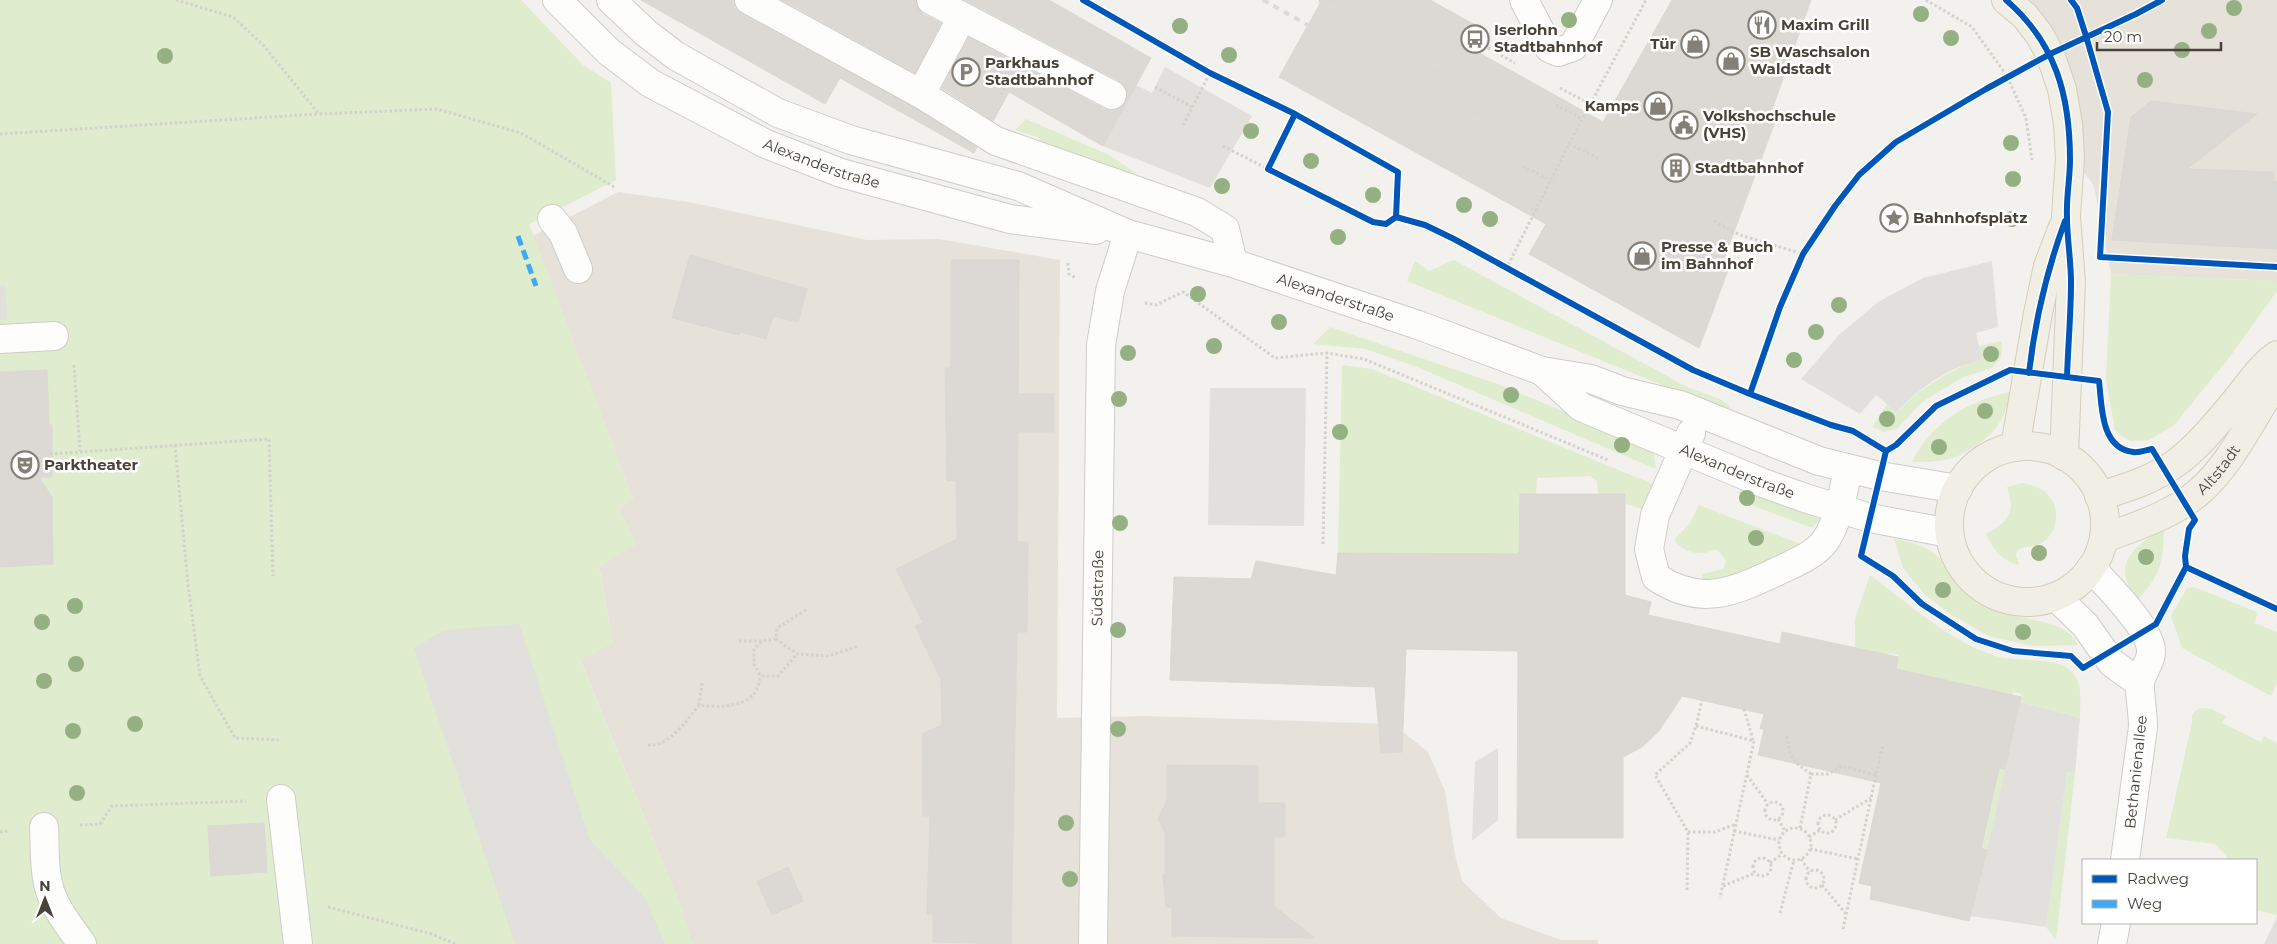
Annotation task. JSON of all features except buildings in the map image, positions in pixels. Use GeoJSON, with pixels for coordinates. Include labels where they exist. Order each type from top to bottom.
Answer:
{"type":"FeatureCollection","features":[{"type":"Feature","properties":{"kind":"main road"},"geometry":{"type":"LineString","coordinates":[[2006,0],[2025,16],[2039,34],[2050,54],[2062,89],[2068,124],[2070,158],[2066,216],[2071,282],[2064,456]]}},
{"type":"Feature","properties":{"kind":"main road"},"geometry":{"type":"LineString","coordinates":[[2015,448],[2048,266],[2066,216]]}},
{"type":"Feature","properties":{"kind":"main road","name":"Altstadt"},"geometry":{"type":"LineString","coordinates":[[2099,496],[2146,481],[2165,472],[2190,454],[2263,365],[2277,355]]}},
{"type":"Feature","properties":{"kind":"main road","name":"Altstadt"},"geometry":{"type":"LineString","coordinates":[[2104,538],[2162,516],[2200,492],[2228,457],[2277,381]]}},
{"type":"Feature","properties":{"kind":"main road"},"geometry":{"type":"LineString","coordinates":[[2015,448],[2045,449],[2064,456],[2085,473],[2099,496],[2104,516],[2104,538],[2091,568],[2076,585],[2056,597],[2031,602],[2017,602],[1981,588],[1963,569],[1956,558],[1949,533],[1952,502],[1964,478],[1982,461],[1998,453],[2015,448]]}},
{"type":"Feature","properties":{"kind":"street","name":"Alexanderstraße"},"geometry":{"type":"LineString","coordinates":[[557,0],[609,52],[650,83],[766,144],[841,172],[1010,219],[1128,234]]}},
{"type":"Feature","properties":{"kind":"street","name":"Alexanderstraße"},"geometry":{"type":"LineString","coordinates":[[611,0],[646,33],[676,56],[778,113],[851,140],[1018,186],[1128,234],[1232,263],[1418,325],[1542,371],[1590,379],[1622,391],[1680,405],[1776,445],[1848,470],[1958,489]]}},
{"type":"Feature","properties":{"kind":"street"},"geometry":{"type":"LineString","coordinates":[[749,0],[921,94],[996,141],[1197,212],[1225,229],[1232,263]]}},
{"type":"Feature","properties":{"kind":"street"},"geometry":{"type":"LineString","coordinates":[[931,0],[1112,95]]}},
{"type":"Feature","properties":{"kind":"street"},"geometry":{"type":"LineString","coordinates":[[1524,0],[1549,48],[1558,52],[1573,47],[1595,1]]}},
{"type":"Feature","properties":{"kind":"street"},"geometry":{"type":"LineString","coordinates":[[921,94],[962,17]]}},
{"type":"Feature","properties":{"kind":"street"},"geometry":{"type":"LineString","coordinates":[[552,219],[563,233],[578,270]]}},
{"type":"Feature","properties":{"kind":"street","name":"Südstraße"},"geometry":{"type":"LineString","coordinates":[[1093,944],[1101,345],[1105,314],[1128,234]]}},
{"type":"Feature","properties":{"kind":"street"},"geometry":{"type":"LineString","coordinates":[[0,339],[54,336]]}},
{"type":"Feature","properties":{"kind":"street","name":"Alexanderstraße"},"geometry":{"type":"LineString","coordinates":[[1542,371],[1581,407],[1763,482],[1839,509],[1897,524],[1949,533]]}},
{"type":"Feature","properties":{"kind":"street"},"geometry":{"type":"LineString","coordinates":[[1700,413],[1655,515],[1649,548],[1656,577],[1675,588],[1688,593],[1715,595],[1737,590],[1797,562],[1824,542],[1839,509],[1848,470]]}},
{"type":"Feature","properties":{"kind":"street","name":"Bethanienallee"},"geometry":{"type":"LineString","coordinates":[[2091,568],[2130,610],[2150,643],[2152,653],[2140,683],[2143,727],[2125,859]]}},
{"type":"Feature","properties":{"kind":"street"},"geometry":{"type":"LineString","coordinates":[[2056,597],[2085,625],[2112,663],[2140,683]]}},
{"type":"Feature","properties":{"kind":"street"},"geometry":{"type":"LineString","coordinates":[[281,799],[298,944]]}},
{"type":"Feature","properties":{"kind":"street"},"geometry":{"type":"LineString","coordinates":[[44,827],[47,878],[50,893],[63,917],[82,944]]}},
{"type":"Feature","properties":{"kind":"street"},"geometry":{"type":"LineString","coordinates":[[2112,944],[2116,924]]}},
{"type":"Feature","properties":{"kind":"path"},"geometry":{"type":"LineString","coordinates":[[176,0],[232,17],[263,45],[319,114]]}},
{"type":"Feature","properties":{"kind":"path"},"geometry":{"type":"LineString","coordinates":[[1506,270],[1550,180],[1646,0]]}},
{"type":"Feature","properties":{"kind":"path"},"geometry":{"type":"LineString","coordinates":[[1926,0],[1972,28],[2008,76],[2026,118],[2033,166]]}},
{"type":"Feature","properties":{"kind":"path"},"geometry":{"type":"LineString","coordinates":[[1750,394],[1780,307],[1803,254],[1859,175],[1896,142],[2008,76],[2162,0]]}},
{"type":"Feature","properties":{"kind":"path"},"geometry":{"type":"LineString","coordinates":[[1201,68],[1218,77]]}},
{"type":"Feature","properties":{"kind":"path"},"geometry":{"type":"LineString","coordinates":[[1183,125],[1210,73]]}},
{"type":"Feature","properties":{"kind":"path"},"geometry":{"type":"LineString","coordinates":[[1155,87],[1192,107]]}},
{"type":"Feature","properties":{"kind":"path"},"geometry":{"type":"LineString","coordinates":[[1556,105],[1582,119]]}},
{"type":"Feature","properties":{"kind":"path"},"geometry":{"type":"LineString","coordinates":[[0,134],[319,114],[437,109],[521,133],[616,188]]}},
{"type":"Feature","properties":{"kind":"path"},"geometry":{"type":"LineString","coordinates":[[1287,110],[1304,119]]}},
{"type":"Feature","properties":{"kind":"path"},"geometry":{"type":"LineString","coordinates":[[1268,169],[1295,114]]}},
{"type":"Feature","properties":{"kind":"path"},"geometry":{"type":"LineString","coordinates":[[1569,144],[1600,160]]}},
{"type":"Feature","properties":{"kind":"path"},"geometry":{"type":"LineString","coordinates":[[1223,146],[1373,222],[1386,224],[1396,216]]}},
{"type":"Feature","properties":{"kind":"path"},"geometry":{"type":"LineString","coordinates":[[1522,166],[1550,180]]}},
{"type":"Feature","properties":{"kind":"path"},"geometry":{"type":"LineString","coordinates":[[1396,208],[1396,216]]}},
{"type":"Feature","properties":{"kind":"path"},"geometry":{"type":"LineString","coordinates":[[1396,216],[1403,219]]}},
{"type":"Feature","properties":{"kind":"path"},"geometry":{"type":"LineString","coordinates":[[1714,221],[1740,235],[1803,254]]}},
{"type":"Feature","properties":{"kind":"path"},"geometry":{"type":"LineString","coordinates":[[1499,265],[1515,274]]}},
{"type":"Feature","properties":{"kind":"path"},"geometry":{"type":"LineString","coordinates":[[1140,302],[1156,305],[1184,292],[1275,358],[1327,353],[1364,359],[1610,460]]}},
{"type":"Feature","properties":{"kind":"path"},"geometry":{"type":"LineString","coordinates":[[1323,544],[1327,353]]}},
{"type":"Feature","properties":{"kind":"path"},"geometry":{"type":"LineString","coordinates":[[74,366],[80,451]]}},
{"type":"Feature","properties":{"kind":"path"},"geometry":{"type":"LineString","coordinates":[[1742,390],[1758,397]]}},
{"type":"Feature","properties":{"kind":"path"},"geometry":{"type":"LineString","coordinates":[[50,454],[269,439],[273,576]]}},
{"type":"Feature","properties":{"kind":"path"},"geometry":{"type":"LineString","coordinates":[[175,445],[188,584],[200,676],[235,738],[279,740]]}},
{"type":"Feature","properties":{"kind":"path"},"geometry":{"type":"LineString","coordinates":[[1861,556],[1893,576],[1922,604],[1976,639],[2013,651],[2064,656]]}},
{"type":"Feature","properties":{"kind":"path"},"geometry":{"type":"LineString","coordinates":[[2164,608],[2186,564]]}},
{"type":"Feature","properties":{"kind":"path"},"geometry":{"type":"LineString","coordinates":[[776,639],[777,628],[806,610]]}},
{"type":"Feature","properties":{"kind":"path"},"geometry":{"type":"LineString","coordinates":[[739,641],[776,639],[797,654],[828,656],[860,646]]}},
{"type":"Feature","properties":{"kind":"path"},"geometry":{"type":"LineString","coordinates":[[698,705],[714,707],[742,703],[756,693],[761,676],[754,664],[754,649],[763,641]]}},
{"type":"Feature","properties":{"kind":"path"},"geometry":{"type":"LineString","coordinates":[[761,676],[778,676],[797,654]]}},
{"type":"Feature","properties":{"kind":"path"},"geometry":{"type":"LineString","coordinates":[[648,745],[655,746],[677,732],[698,705],[702,683]]}},
{"type":"Feature","properties":{"kind":"path"},"geometry":{"type":"LineString","coordinates":[[1687,890],[1688,832],[1655,775],[1690,743],[1702,700]]}},
{"type":"Feature","properties":{"kind":"path"},"geometry":{"type":"LineString","coordinates":[[1720,898],[1754,741],[1744,709]]}},
{"type":"Feature","properties":{"kind":"path"},"geometry":{"type":"LineString","coordinates":[[1696,726],[1754,741]]}},
{"type":"Feature","properties":{"kind":"path"},"geometry":{"type":"LineString","coordinates":[[1787,736],[1789,755],[1797,764],[1811,774],[1828,774],[1842,766],[1876,775]]}},
{"type":"Feature","properties":{"kind":"path"},"geometry":{"type":"LineString","coordinates":[[1843,929],[1883,745]]}},
{"type":"Feature","properties":{"kind":"path"},"geometry":{"type":"LineString","coordinates":[[1800,828],[1811,774]]}},
{"type":"Feature","properties":{"kind":"path"},"geometry":{"type":"LineString","coordinates":[[1747,775],[1768,804]]}},
{"type":"Feature","properties":{"kind":"path"},"geometry":{"type":"LineString","coordinates":[[1835,820],[1872,798]]}},
{"type":"Feature","properties":{"kind":"path"},"geometry":{"type":"LineString","coordinates":[[0,832],[100,824],[112,806],[250,800]]}},
{"type":"Feature","properties":{"kind":"path"},"geometry":{"type":"LineString","coordinates":[[1775,802],[1780,805],[1783,814],[1778,819],[1770,820],[1767,817],[1765,810],[1768,804],[1775,802]]}},
{"type":"Feature","properties":{"kind":"path"},"geometry":{"type":"LineString","coordinates":[[1828,815],[1835,820],[1836,826],[1831,832],[1823,833],[1820,830],[1818,824],[1821,817],[1828,815]]}},
{"type":"Feature","properties":{"kind":"path"},"geometry":{"type":"LineString","coordinates":[[1778,819],[1785,831]]}},
{"type":"Feature","properties":{"kind":"path"},"geometry":{"type":"LineString","coordinates":[[1688,832],[1715,832],[1736,824]]}},
{"type":"Feature","properties":{"kind":"path"},"geometry":{"type":"LineString","coordinates":[[1800,828],[1809,837],[1810,849],[1801,859],[1794,860],[1782,854],[1779,840],[1785,831],[1800,828]]}},
{"type":"Feature","properties":{"kind":"path"},"geometry":{"type":"LineString","coordinates":[[1809,837],[1820,830]]}},
{"type":"Feature","properties":{"kind":"path"},"geometry":{"type":"LineString","coordinates":[[1734,831],[1779,840]]}},
{"type":"Feature","properties":{"kind":"path"},"geometry":{"type":"LineString","coordinates":[[1810,849],[1858,859]]}},
{"type":"Feature","properties":{"kind":"path"},"geometry":{"type":"LineString","coordinates":[[1770,863],[1782,854]]}},
{"type":"Feature","properties":{"kind":"path"},"geometry":{"type":"LineString","coordinates":[[1723,886],[1755,873],[1766,875],[1771,869],[1770,863],[1766,858],[1757,859],[1753,866],[1755,873]]}},
{"type":"Feature","properties":{"kind":"path"},"geometry":{"type":"LineString","coordinates":[[1801,859],[1810,872]]}},
{"type":"Feature","properties":{"kind":"path"},"geometry":{"type":"LineString","coordinates":[[1780,913],[1794,860]]}},
{"type":"Feature","properties":{"kind":"path"},"geometry":{"type":"LineString","coordinates":[[1816,870],[1822,872],[1825,878],[1822,885],[1816,888],[1809,885],[1806,878],[1810,872],[1816,870]]}},
{"type":"Feature","properties":{"kind":"path"},"geometry":{"type":"LineString","coordinates":[[1822,885],[1846,915]]}},
{"type":"Feature","properties":{"kind":"path"},"geometry":{"type":"LineString","coordinates":[[292,898],[432,934],[455,944]]}},
{"type":"Feature","properties":{"kind":"shaded area"},"geometry":{"type":"Polygon","coordinates":[[[2012,0],[2277,0],[2277,281],[2111,274],[2094,186],[2074,159],[2070,125],[2012,0]]]}},
{"type":"Feature","properties":{"kind":"shaded area"},"geometry":{"type":"Polygon","coordinates":[[[1165,67],[1252,116],[1210,188],[1103,146],[1136,85],[1152,93],[1165,67]]]}},
{"type":"Feature","properties":{"kind":"shaded area"},"geometry":{"type":"Polygon","coordinates":[[[618,192],[689,202],[867,240],[939,239],[1060,260],[1057,718],[1144,716],[1393,724],[1428,752],[1445,791],[1455,855],[1462,881],[1501,918],[1561,940],[1598,940],[1598,944],[692,944],[679,902],[580,659],[613,643],[599,566],[636,544],[619,509],[633,498],[533,236],[618,192]]]}},
{"type":"Feature","properties":{"kind":"shaded area"},"geometry":{"type":"Polygon","coordinates":[[[1992,261],[1998,327],[1976,333],[1982,359],[1954,369],[1934,380],[1896,412],[1876,395],[1860,414],[1801,379],[1839,335],[1878,302],[1923,278],[1992,261]]]}},
{"type":"Feature","properties":{"kind":"shaded area"},"geometry":{"type":"Polygon","coordinates":[[[0,285],[5,285],[7,320],[0,320],[0,285]]]}},
{"type":"Feature","properties":{"kind":"shaded area"},"geometry":{"type":"Polygon","coordinates":[[[1210,388],[1306,388],[1304,526],[1208,525],[1210,388]]]}},
{"type":"Feature","properties":{"kind":"shaded area"},"geometry":{"type":"Polygon","coordinates":[[[519,624],[590,840],[645,898],[665,944],[515,944],[414,648],[441,632],[519,624]]]}},
{"type":"Feature","properties":{"kind":"shaded area"},"geometry":{"type":"Polygon","coordinates":[[[2020,702],[2080,718],[2075,772],[2067,772],[2046,927],[1970,916],[1983,857],[1985,858],[1987,850],[2020,702]]]}},
{"type":"Feature","properties":{"kind":"shaded area"},"geometry":{"type":"Polygon","coordinates":[[[1498,748],[1498,820],[1472,841],[1475,762],[1498,748]]]}},
{"type":"Feature","properties":{"kind":"shaded area"},"geometry":{"type":"Polygon","coordinates":[[[2277,917],[2277,944],[2264,944],[2277,917]]]}},
{"type":"Feature","properties":{"kind":"green space"},"geometry":{"type":"Polygon","coordinates":[[[0,0],[521,0],[583,65],[611,83],[616,180],[529,224],[633,498],[619,509],[636,544],[599,567],[613,643],[580,660],[679,902],[692,944],[0,944],[0,0]]]}},
{"type":"Feature","properties":{"kind":"green space"},"geometry":{"type":"Polygon","coordinates":[[[1026,119],[1109,155],[1138,174],[1083,164],[1041,147],[1040,138],[1015,130],[1026,119]]]}},
{"type":"Feature","properties":{"kind":"green space"},"geometry":{"type":"Polygon","coordinates":[[[1454,260],[1687,387],[1720,399],[1730,406],[1728,412],[1407,281],[1415,261],[1429,271],[1454,260]]]}},
{"type":"Feature","properties":{"kind":"green space"},"geometry":{"type":"Polygon","coordinates":[[[2111,274],[2277,281],[2277,291],[2229,358],[2174,425],[2149,440],[2131,441],[2115,430],[2106,379],[2111,274]]]}},
{"type":"Feature","properties":{"kind":"green space"},"geometry":{"type":"Polygon","coordinates":[[[1330,327],[1497,384],[1653,448],[1656,469],[1417,367],[1366,349],[1313,344],[1330,327]]]}},
{"type":"Feature","properties":{"kind":"green space"},"geometry":{"type":"Polygon","coordinates":[[[2002,341],[2001,357],[1992,368],[1964,377],[1921,403],[1897,429],[1884,432],[1872,427],[1888,403],[1897,412],[1936,381],[1957,369],[1981,359],[1979,346],[2002,341]]]}},
{"type":"Feature","properties":{"kind":"green space"},"geometry":{"type":"Polygon","coordinates":[[[1342,365],[1372,369],[1653,484],[1642,509],[1598,494],[1597,481],[1590,476],[1537,478],[1536,494],[1520,494],[1519,626],[1465,554],[1338,553],[1342,365]]]}},
{"type":"Feature","properties":{"kind":"green space"},"geometry":{"type":"Polygon","coordinates":[[[2010,392],[2008,402],[1998,425],[1980,442],[1951,458],[1912,462],[1930,435],[1953,415],[1980,401],[2010,392]]]}},
{"type":"Feature","properties":{"kind":"green space"},"geometry":{"type":"Polygon","coordinates":[[[2022,483],[2039,488],[2047,494],[2055,506],[2056,520],[2051,534],[2046,540],[2040,544],[2017,551],[2016,555],[2019,565],[2008,561],[1998,554],[1986,534],[2005,521],[2008,516],[2011,504],[2007,487],[2022,483]]]}},
{"type":"Feature","properties":{"kind":"green space"},"geometry":{"type":"Polygon","coordinates":[[[1742,489],[1747,489],[1821,519],[1813,527],[1810,527],[1741,501],[1739,492],[1742,489]]]}},
{"type":"Feature","properties":{"kind":"green space"},"geometry":{"type":"Polygon","coordinates":[[[1699,505],[1800,544],[1731,577],[1702,582],[1702,574],[1723,569],[1726,561],[1717,549],[1705,553],[1688,551],[1674,540],[1690,523],[1699,505]]]}},
{"type":"Feature","properties":{"kind":"green space"},"geometry":{"type":"Polygon","coordinates":[[[2164,529],[2163,550],[2159,567],[2152,582],[2138,599],[2130,587],[2126,576],[2129,558],[2143,542],[2164,529]]]}},
{"type":"Feature","properties":{"kind":"green space"},"geometry":{"type":"Polygon","coordinates":[[[1894,538],[1931,551],[1944,563],[1961,589],[1976,601],[2002,612],[2058,627],[2070,634],[2078,645],[2033,646],[1989,636],[1950,614],[1924,594],[1903,568],[1894,538]]]}},
{"type":"Feature","properties":{"kind":"green space"},"geometry":{"type":"Polygon","coordinates":[[[1870,575],[1930,621],[1979,649],[2005,658],[2048,662],[2066,667],[2073,673],[2078,683],[2080,718],[2020,702],[2021,694],[2013,692],[2012,695],[1893,668],[1897,664],[1898,655],[1889,653],[1888,655],[1855,648],[1855,619],[1870,575]]]}},
{"type":"Feature","properties":{"kind":"green space"},"geometry":{"type":"Polygon","coordinates":[[[2194,587],[2257,612],[2255,623],[2277,632],[2277,683],[2271,696],[2182,648],[2171,616],[2187,588],[2194,587]]]}},
{"type":"Feature","properties":{"kind":"green space"},"geometry":{"type":"Polygon","coordinates":[[[2202,708],[2211,709],[2226,716],[2222,723],[2261,742],[2264,736],[2277,743],[2277,915],[2257,910],[2257,859],[2229,859],[2215,844],[2166,838],[2192,723],[2192,715],[2196,710],[2202,708]]]}},
{"type":"Feature","properties":{"kind":"green space"},"geometry":{"type":"Polygon","coordinates":[[[1999,768],[2005,769],[1987,850],[1981,848],[1999,768]]]}},
{"type":"Feature","properties":{"kind":"green space"},"geometry":{"type":"Polygon","coordinates":[[[2067,771],[2075,772],[2056,940],[2046,927],[2067,771]]]}},
{"type":"Feature","properties":{"kind":"railway"},"geometry":{"type":"LineString","coordinates":[[1263,0],[1506,136]]}},
{"type":"Feature","properties":{"kind":"railway"},"geometry":{"type":"LineString","coordinates":[[1319,0],[1522,112]]}},
{"type":"Feature","properties":{"kind":"marked path"},"geometry":{"type":"LineString","coordinates":[[518,236],[536,286]]}},
{"type":"Feature","properties":{"kind":"cycle path"},"geometry":{"type":"LineString","coordinates":[[1083,0],[1210,73],[1295,114],[1398,172],[1396,217],[1425,225],[1454,239],[1693,370],[1831,425],[1853,431],[1886,451]]}},
{"type":"Feature","properties":{"kind":"cycle path"},"geometry":{"type":"LineString","coordinates":[[2006,0],[2037,34],[2048,53],[2057,72],[2067,114],[2070,160],[2067,225],[2071,282],[2067,377]]}},
{"type":"Feature","properties":{"kind":"cycle path"},"geometry":{"type":"LineString","coordinates":[[2071,0],[2077,8],[2108,112],[2100,257],[2277,267]]}},
{"type":"Feature","properties":{"kind":"cycle path"},"geometry":{"type":"LineString","coordinates":[[1750,394],[1780,307],[1803,254],[1835,206],[1859,175],[1896,142],[1986,89],[2050,54],[2162,0]]}},
{"type":"Feature","properties":{"kind":"cycle path"},"geometry":{"type":"LineString","coordinates":[[1295,114],[1268,169],[1373,222],[1386,224],[1396,217]]}},
{"type":"Feature","properties":{"kind":"cycle path"},"geometry":{"type":"LineString","coordinates":[[2029,373],[2042,296],[2065,221]]}},
{"type":"Feature","properties":{"kind":"cycle path"},"geometry":{"type":"LineString","coordinates":[[2010,370],[2099,381],[2102,413],[2114,443],[2122,449],[2133,452],[2152,449],[2195,520],[2189,529],[2185,556],[2186,567],[2156,624],[2083,668],[2071,656],[2013,651],[1976,639],[1922,604],[1893,576],[1861,556],[1886,451],[1896,445],[1936,406],[2010,370]]}},
{"type":"Feature","properties":{"kind":"cycle path"},"geometry":{"type":"LineString","coordinates":[[2186,567],[2277,609]]}},
{"type":"Feature","properties":{"kind":"place","name":"Maxim Grill"},"geometry":{"type":"Point","coordinates":[1762,25]}},
{"type":"Feature","properties":{"kind":"place","name":"Iserlohn Stadtbahnhof"},"geometry":{"type":"Point","coordinates":[1475,39]}},
{"type":"Feature","properties":{"kind":"place","name":"Tür"},"geometry":{"type":"Point","coordinates":[1695,44]}},
{"type":"Feature","properties":{"kind":"place","name":"SB Waschsalon Waldstadt"},"geometry":{"type":"Point","coordinates":[1731,61]}},
{"type":"Feature","properties":{"kind":"place","name":"Parkhaus Stadtbahnhof"},"geometry":{"type":"Point","coordinates":[966,72]}},
{"type":"Feature","properties":{"kind":"place","name":"Kamps"},"geometry":{"type":"Point","coordinates":[1658,106]}},
{"type":"Feature","properties":{"kind":"place","name":"Volkshochschule (VHS)"},"geometry":{"type":"Point","coordinates":[1684,125]}},
{"type":"Feature","properties":{"kind":"place","name":"Stadtbahnhof"},"geometry":{"type":"Point","coordinates":[1676,168]}},
{"type":"Feature","properties":{"kind":"place","name":"Bahnhofsplatz"},"geometry":{"type":"Point","coordinates":[1894,218]}},
{"type":"Feature","properties":{"kind":"place","name":"Presse & Buch im Bahnhof"},"geometry":{"type":"Point","coordinates":[1642,256]}},
{"type":"Feature","properties":{"kind":"place","name":"Parktheater"},"geometry":{"type":"Point","coordinates":[25,465]}}]}
